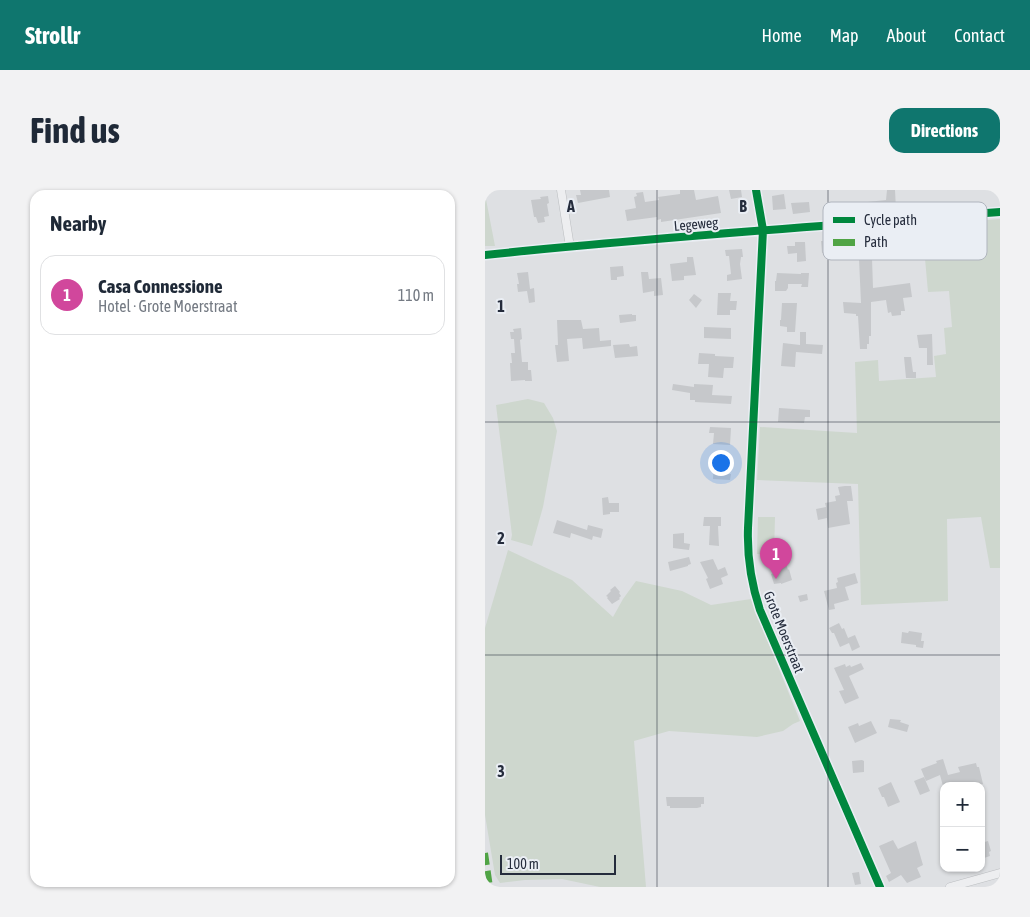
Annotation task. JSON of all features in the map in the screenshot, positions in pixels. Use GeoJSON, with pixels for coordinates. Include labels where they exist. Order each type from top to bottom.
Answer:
{"type":"FeatureCollection","features":[{"type":"Feature","properties":{"kind":"street"},"geometry":{"type":"LineString","coordinates":[[561,190],[570,247]]}},
{"type":"Feature","properties":{"kind":"street","name":"Grote Moerstraat"},"geometry":{"type":"LineString","coordinates":[[757,190],[763,230],[747,528],[747,551],[750,572],[760,610],[880,887]]}},
{"type":"Feature","properties":{"kind":"street","name":"Legeweg"},"geometry":{"type":"LineString","coordinates":[[987,213],[1000,212]]}},
{"type":"Feature","properties":{"kind":"street","name":"Legeweg"},"geometry":{"type":"LineString","coordinates":[[485,255],[823,225]]}},
{"type":"Feature","properties":{"kind":"street"},"geometry":{"type":"LineString","coordinates":[[950,887],[1000,873]]}},
{"type":"Feature","properties":{"kind":"shaded area"},"geometry":{"type":"Polygon","coordinates":[[[485,194],[495,246],[485,246],[485,194]]]}},
{"type":"Feature","properties":{"kind":"shaded area"},"geometry":{"type":"Polygon","coordinates":[[[1000,219],[1000,568],[990,568],[981,517],[947,519],[948,601],[861,605],[858,484],[757,480],[760,427],[857,433],[855,362],[878,360],[879,381],[936,377],[934,356],[946,354],[944,328],[952,327],[949,291],[928,292],[925,260],[987,260],[987,220],[1000,219]]]}},
{"type":"Feature","properties":{"kind":"shaded area"},"geometry":{"type":"Polygon","coordinates":[[[528,399],[544,403],[553,418],[557,431],[543,507],[532,546],[511,540],[512,535],[496,405],[528,399]]]}},
{"type":"Feature","properties":{"kind":"shaded area"},"geometry":{"type":"Polygon","coordinates":[[[758,517],[775,517],[774,555],[757,554],[758,517]]]}},
{"type":"Feature","properties":{"kind":"shaded area"},"geometry":{"type":"Polygon","coordinates":[[[508,550],[572,580],[613,617],[636,581],[682,591],[711,605],[751,599],[800,721],[783,731],[757,737],[669,731],[634,741],[646,887],[600,887],[562,879],[500,883],[495,875],[485,815],[485,628],[508,550]]]}},
{"type":"Feature","properties":{"kind":"building"},"geometry":{"type":"Polygon","coordinates":[[[580,190],[609,190],[610,197],[578,203],[576,195],[581,195],[580,190]]]}},
{"type":"Feature","properties":{"kind":"building"},"geometry":{"type":"Polygon","coordinates":[[[680,190],[694,190],[696,200],[718,196],[721,213],[661,222],[661,219],[657,220],[657,217],[627,221],[625,210],[636,208],[634,197],[637,196],[636,193],[643,192],[645,202],[659,200],[658,197],[680,194],[680,190]]]}},
{"type":"Feature","properties":{"kind":"building"},"geometry":{"type":"Polygon","coordinates":[[[729,190],[741,190],[742,197],[731,199],[729,190]]]}},
{"type":"Feature","properties":{"kind":"building"},"geometry":{"type":"Polygon","coordinates":[[[887,190],[895,190],[896,202],[867,202],[886,200],[887,190]]]}},
{"type":"Feature","properties":{"kind":"building"},"geometry":{"type":"Polygon","coordinates":[[[784,194],[786,209],[773,210],[772,196],[784,194]]]}},
{"type":"Feature","properties":{"kind":"building"},"geometry":{"type":"Polygon","coordinates":[[[548,196],[549,216],[544,217],[545,222],[538,223],[536,217],[534,217],[531,200],[548,196]]]}},
{"type":"Feature","properties":{"kind":"building"},"geometry":{"type":"Polygon","coordinates":[[[809,202],[810,212],[793,214],[791,203],[809,202]]]}},
{"type":"Feature","properties":{"kind":"building"},"geometry":{"type":"Polygon","coordinates":[[[821,241],[823,241],[823,253],[821,241]]]}},
{"type":"Feature","properties":{"kind":"building"},"geometry":{"type":"Polygon","coordinates":[[[795,242],[805,242],[806,261],[797,262],[797,253],[788,254],[787,246],[795,246],[795,242]]]}},
{"type":"Feature","properties":{"kind":"building"},"geometry":{"type":"Polygon","coordinates":[[[742,249],[743,257],[741,257],[740,264],[742,279],[727,281],[727,275],[731,274],[729,256],[726,256],[725,250],[742,249]]]}},
{"type":"Feature","properties":{"kind":"building"},"geometry":{"type":"Polygon","coordinates":[[[687,257],[693,257],[696,275],[684,276],[684,280],[672,281],[670,264],[687,262],[687,257]]]}},
{"type":"Feature","properties":{"kind":"building"},"geometry":{"type":"Polygon","coordinates":[[[859,260],[872,260],[873,288],[910,283],[912,297],[903,298],[905,311],[901,311],[901,315],[892,316],[891,312],[888,313],[886,300],[871,302],[871,336],[869,336],[867,349],[860,349],[858,316],[856,314],[844,313],[843,302],[861,303],[859,260]]]}},
{"type":"Feature","properties":{"kind":"building"},"geometry":{"type":"Polygon","coordinates":[[[623,266],[624,276],[617,277],[617,280],[611,280],[610,267],[623,266]]]}},
{"type":"Feature","properties":{"kind":"building"},"geometry":{"type":"Polygon","coordinates":[[[528,272],[530,289],[534,288],[535,302],[529,303],[527,291],[518,292],[517,284],[519,284],[517,273],[528,272]]]}},
{"type":"Feature","properties":{"kind":"building"},"geometry":{"type":"Polygon","coordinates":[[[641,272],[648,272],[649,279],[661,278],[663,295],[654,296],[654,291],[643,293],[641,272]]]}},
{"type":"Feature","properties":{"kind":"building"},"geometry":{"type":"Polygon","coordinates":[[[777,273],[809,273],[808,287],[801,287],[802,284],[788,284],[786,291],[775,291],[777,273]]]}},
{"type":"Feature","properties":{"kind":"building"},"geometry":{"type":"Polygon","coordinates":[[[718,293],[731,293],[730,301],[737,301],[736,310],[730,310],[730,315],[717,315],[718,293]]]}},
{"type":"Feature","properties":{"kind":"building"},"geometry":{"type":"Polygon","coordinates":[[[694,294],[702,300],[696,308],[689,300],[694,294]]]}},
{"type":"Feature","properties":{"kind":"building"},"geometry":{"type":"Polygon","coordinates":[[[782,303],[797,303],[795,332],[787,332],[787,327],[780,326],[782,303]]]}},
{"type":"Feature","properties":{"kind":"building"},"geometry":{"type":"Polygon","coordinates":[[[619,315],[636,315],[636,321],[620,323],[619,315]]]}},
{"type":"Feature","properties":{"kind":"building"},"geometry":{"type":"Polygon","coordinates":[[[557,320],[581,320],[583,329],[599,328],[600,341],[611,340],[611,346],[583,349],[582,338],[567,339],[569,361],[557,362],[555,345],[558,345],[557,320]]]}},
{"type":"Feature","properties":{"kind":"building"},"geometry":{"type":"Polygon","coordinates":[[[704,327],[731,328],[731,339],[704,338],[704,327]]]}},
{"type":"Feature","properties":{"kind":"building"},"geometry":{"type":"Polygon","coordinates":[[[521,328],[522,362],[528,362],[528,370],[531,370],[532,381],[511,381],[511,353],[515,353],[514,339],[511,339],[510,332],[514,332],[513,329],[521,328]]]}},
{"type":"Feature","properties":{"kind":"building"},"geometry":{"type":"Polygon","coordinates":[[[800,332],[806,332],[806,344],[823,345],[822,354],[796,352],[795,367],[781,366],[783,343],[800,345],[800,332]]]}},
{"type":"Feature","properties":{"kind":"building"},"geometry":{"type":"Polygon","coordinates":[[[932,334],[933,365],[927,365],[927,348],[919,348],[917,335],[932,334]]]}},
{"type":"Feature","properties":{"kind":"building"},"geometry":{"type":"Polygon","coordinates":[[[629,344],[630,347],[637,346],[638,356],[615,358],[613,345],[629,344]]]}},
{"type":"Feature","properties":{"kind":"building"},"geometry":{"type":"Polygon","coordinates":[[[699,353],[734,357],[733,368],[724,368],[723,378],[708,377],[709,364],[698,364],[699,353]]]}},
{"type":"Feature","properties":{"kind":"building"},"geometry":{"type":"Polygon","coordinates":[[[904,357],[911,357],[913,372],[916,372],[916,378],[906,378],[904,357]]]}},
{"type":"Feature","properties":{"kind":"building"},"geometry":{"type":"Polygon","coordinates":[[[673,384],[694,387],[694,384],[713,385],[712,395],[732,396],[731,404],[695,402],[695,400],[690,400],[690,393],[672,390],[673,384]]]}},
{"type":"Feature","properties":{"kind":"building"},"geometry":{"type":"Polygon","coordinates":[[[779,408],[810,410],[810,417],[805,417],[804,423],[778,422],[779,408]]]}},
{"type":"Feature","properties":{"kind":"building"},"geometry":{"type":"Polygon","coordinates":[[[710,427],[731,428],[730,445],[713,444],[714,433],[709,433],[710,427]]]}},
{"type":"Feature","properties":{"kind":"building"},"geometry":{"type":"Polygon","coordinates":[[[714,462],[729,462],[728,474],[731,474],[730,480],[713,479],[714,462]]]}},
{"type":"Feature","properties":{"kind":"building"},"geometry":{"type":"Polygon","coordinates":[[[851,486],[853,501],[847,501],[850,524],[828,528],[827,518],[818,520],[816,509],[826,507],[825,503],[836,501],[835,496],[840,495],[838,487],[851,486]]]}},
{"type":"Feature","properties":{"kind":"building"},"geometry":{"type":"Polygon","coordinates":[[[608,497],[609,503],[619,503],[619,512],[610,512],[610,514],[603,515],[602,498],[608,497]]]}},
{"type":"Feature","properties":{"kind":"building"},"geometry":{"type":"Polygon","coordinates":[[[704,517],[721,517],[721,526],[718,526],[719,546],[709,545],[710,526],[703,526],[704,517]]]}},
{"type":"Feature","properties":{"kind":"building"},"geometry":{"type":"Polygon","coordinates":[[[557,520],[587,530],[588,525],[603,529],[601,538],[593,536],[592,540],[571,533],[570,538],[553,533],[557,520]]]}},
{"type":"Feature","properties":{"kind":"building"},"geometry":{"type":"Polygon","coordinates":[[[684,533],[684,543],[690,544],[689,550],[673,548],[673,534],[684,533]]]}},
{"type":"Feature","properties":{"kind":"building"},"geometry":{"type":"Polygon","coordinates":[[[689,557],[691,564],[670,571],[668,562],[689,557]]]}},
{"type":"Feature","properties":{"kind":"building"},"geometry":{"type":"Polygon","coordinates":[[[713,559],[718,570],[725,567],[728,575],[721,578],[723,584],[710,589],[706,579],[708,578],[700,562],[713,559]]]}},
{"type":"Feature","properties":{"kind":"building"},"geometry":{"type":"Polygon","coordinates":[[[786,564],[792,580],[781,584],[774,584],[771,574],[778,572],[777,566],[786,564]]]}},
{"type":"Feature","properties":{"kind":"building"},"geometry":{"type":"Polygon","coordinates":[[[855,573],[858,583],[845,587],[849,600],[834,604],[835,609],[829,610],[824,591],[837,588],[837,578],[855,573]]]}},
{"type":"Feature","properties":{"kind":"building"},"geometry":{"type":"Polygon","coordinates":[[[615,586],[621,596],[620,599],[612,604],[606,596],[615,586]]]}},
{"type":"Feature","properties":{"kind":"building"},"geometry":{"type":"Polygon","coordinates":[[[807,594],[808,600],[800,602],[798,596],[807,594]]]}},
{"type":"Feature","properties":{"kind":"building"},"geometry":{"type":"Polygon","coordinates":[[[839,623],[842,629],[844,628],[848,638],[855,635],[860,647],[852,651],[849,643],[840,647],[834,633],[829,628],[839,623]]]}},
{"type":"Feature","properties":{"kind":"building"},"geometry":{"type":"Polygon","coordinates":[[[909,631],[922,633],[921,641],[924,641],[923,648],[901,643],[902,632],[908,633],[909,631]]]}},
{"type":"Feature","properties":{"kind":"building"},"geometry":{"type":"Polygon","coordinates":[[[861,663],[864,669],[849,676],[859,698],[845,704],[839,691],[844,690],[834,668],[845,664],[846,667],[850,665],[851,667],[861,663]]]}},
{"type":"Feature","properties":{"kind":"building"},"geometry":{"type":"Polygon","coordinates":[[[890,719],[901,720],[900,722],[909,725],[907,732],[888,727],[890,719]]]}},
{"type":"Feature","properties":{"kind":"building"},"geometry":{"type":"Polygon","coordinates":[[[871,721],[877,733],[855,743],[848,727],[858,723],[859,726],[871,721]]]}},
{"type":"Feature","properties":{"kind":"building"},"geometry":{"type":"Polygon","coordinates":[[[943,759],[948,775],[960,772],[958,767],[976,763],[977,767],[979,767],[983,782],[942,782],[940,775],[926,781],[921,769],[937,763],[936,761],[943,759]]]}},
{"type":"Feature","properties":{"kind":"building"},"geometry":{"type":"Polygon","coordinates":[[[852,761],[864,761],[864,772],[853,773],[852,761]]]}},
{"type":"Feature","properties":{"kind":"building"},"geometry":{"type":"Polygon","coordinates":[[[924,777],[930,791],[920,795],[914,781],[924,777]]]}},
{"type":"Feature","properties":{"kind":"building"},"geometry":{"type":"Polygon","coordinates":[[[891,782],[900,802],[888,807],[878,788],[891,782]]]}},
{"type":"Feature","properties":{"kind":"building"},"geometry":{"type":"Polygon","coordinates":[[[666,797],[704,797],[704,804],[697,808],[670,808],[670,806],[667,806],[666,797]]]}},
{"type":"Feature","properties":{"kind":"building"},"geometry":{"type":"Polygon","coordinates":[[[893,840],[898,849],[916,841],[923,865],[917,868],[921,877],[907,883],[901,875],[889,882],[886,876],[891,873],[879,846],[893,840]]]}},
{"type":"Feature","properties":{"kind":"building"},"geometry":{"type":"Polygon","coordinates":[[[988,841],[991,851],[989,852],[990,856],[985,858],[985,842],[988,841]]]}},
{"type":"Feature","properties":{"kind":"building"},"geometry":{"type":"Polygon","coordinates":[[[859,872],[861,884],[855,885],[852,873],[859,872]]]}},
{"type":"Feature","properties":{"kind":"marked path"},"geometry":{"type":"LineString","coordinates":[[485,853],[490,887]]}},
{"type":"Feature","properties":{"kind":"cycle path"},"geometry":{"type":"LineString","coordinates":[[756,190],[763,230],[748,528],[748,549],[752,580],[760,610],[880,887]]}},
{"type":"Feature","properties":{"kind":"cycle path"},"geometry":{"type":"LineString","coordinates":[[987,213],[1000,212]]}},
{"type":"Feature","properties":{"kind":"cycle path"},"geometry":{"type":"LineString","coordinates":[[485,255],[823,226]]}},
{"type":"Feature","properties":{"kind":"place","name":"Casa Connessione"},"geometry":{"type":"Point","coordinates":[776,579]}}]}
